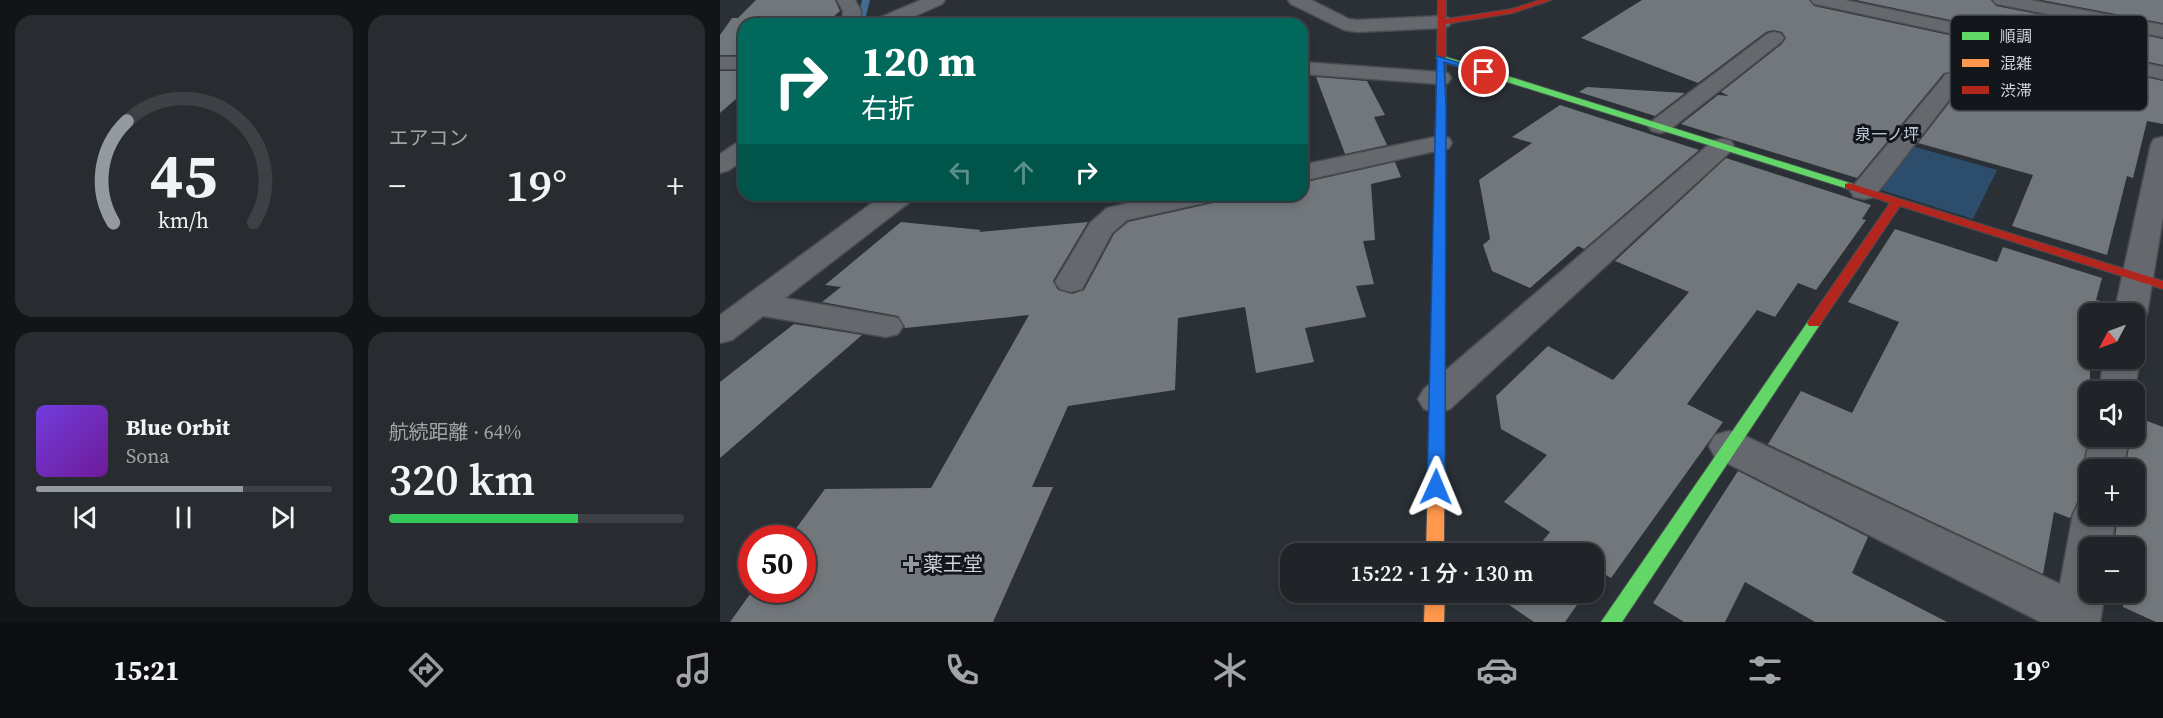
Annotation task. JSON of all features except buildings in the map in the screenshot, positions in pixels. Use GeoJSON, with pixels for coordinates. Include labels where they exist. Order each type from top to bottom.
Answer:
{"type":"FeatureCollection","features":[{"type":"Feature","properties":{"kind":"street"},"geometry":{"type":"LineString","coordinates":[[846,0],[852,11],[851,18]]}},
{"type":"Feature","properties":{"kind":"street"},"geometry":{"type":"LineString","coordinates":[[895,18],[936,0]]}},
{"type":"Feature","properties":{"kind":"street"},"geometry":{"type":"LineString","coordinates":[[1298,0],[1344,24],[1357,26],[1442,22],[1513,11],[1547,0]]}},
{"type":"Feature","properties":{"kind":"street"},"geometry":{"type":"LineString","coordinates":[[1435,543],[1442,0]]}},
{"type":"Feature","properties":{"kind":"street"},"geometry":{"type":"LineString","coordinates":[[1820,0],[1950,27]]}},
{"type":"Feature","properties":{"kind":"street"},"geometry":{"type":"LineString","coordinates":[[2002,0],[2080,15]]}},
{"type":"Feature","properties":{"kind":"street"},"geometry":{"type":"LineString","coordinates":[[2148,28],[2163,31]]}},
{"type":"Feature","properties":{"kind":"street"},"geometry":{"type":"LineString","coordinates":[[1660,126],[1774,38]]}},
{"type":"Feature","properties":{"kind":"street"},"geometry":{"type":"LineString","coordinates":[[720,63],[738,63]]}},
{"type":"Feature","properties":{"kind":"street"},"geometry":{"type":"LineString","coordinates":[[1308,68],[1440,68],[1660,126],[2150,281]]}},
{"type":"Feature","properties":{"kind":"street"},"geometry":{"type":"LineString","coordinates":[[2148,69],[2163,72]]}},
{"type":"Feature","properties":{"kind":"street"},"geometry":{"type":"LineString","coordinates":[[1864,191],[1950,84]]}},
{"type":"Feature","properties":{"kind":"street"},"geometry":{"type":"LineString","coordinates":[[1308,172],[1440,143]]}},
{"type":"Feature","properties":{"kind":"street"},"geometry":{"type":"LineString","coordinates":[[2137,303],[2150,281],[2163,144]]}},
{"type":"Feature","properties":{"kind":"street"},"geometry":{"type":"LineString","coordinates":[[1437,399],[1722,146]]}},
{"type":"Feature","properties":{"kind":"street"},"geometry":{"type":"LineString","coordinates":[[720,165],[738,153]]}},
{"type":"Feature","properties":{"kind":"street"},"geometry":{"type":"LineString","coordinates":[[720,332],[893,201]]}},
{"type":"Feature","properties":{"kind":"street"},"geometry":{"type":"LineString","coordinates":[[1071,282],[1100,229],[1117,214],[1176,201]]}},
{"type":"Feature","properties":{"kind":"street"},"geometry":{"type":"LineString","coordinates":[[1611,622],[1898,201]]}},
{"type":"Feature","properties":{"kind":"street"},"geometry":{"type":"LineString","coordinates":[[756,304],[886,326]]}},
{"type":"Feature","properties":{"kind":"street"},"geometry":{"type":"LineString","coordinates":[[1729,447],[2077,619],[2093,525]]}},
{"type":"Feature","properties":{"kind":"street"},"geometry":{"type":"LineString","coordinates":[[1434,622],[1435,603]]}},
{"type":"Feature","properties":{"kind":"shaded area"},"geometry":{"type":"Polygon","coordinates":[[[1912,146],[1997,170],[1973,219],[1881,190],[1912,146]]]}},
{"type":"Feature","properties":{"kind":"waterway"},"geometry":{"type":"LineString","coordinates":[[862,18],[866,0]]}},
{"type":"Feature","properties":{"kind":"traffic: fast"},"geometry":{"type":"LineString","coordinates":[[1440,58],[1849,186]]}},
{"type":"Feature","properties":{"kind":"traffic: fast"},"geometry":{"type":"LineString","coordinates":[[1611,622],[1814,323]]}},
{"type":"Feature","properties":{"kind":"traffic: slow"},"geometry":{"type":"LineString","coordinates":[[1435,543],[1439,278]]}},
{"type":"Feature","properties":{"kind":"traffic: slow"},"geometry":{"type":"LineString","coordinates":[[1434,622],[1435,603]]}},
{"type":"Feature","properties":{"kind":"traffic: jam"},"geometry":{"type":"LineString","coordinates":[[1439,278],[1442,0]]}},
{"type":"Feature","properties":{"kind":"traffic: jam"},"geometry":{"type":"LineString","coordinates":[[1442,22],[1513,11],[1547,0]]}},
{"type":"Feature","properties":{"kind":"traffic: jam"},"geometry":{"type":"LineString","coordinates":[[1849,186],[2163,285]]}},
{"type":"Feature","properties":{"kind":"traffic: jam"},"geometry":{"type":"LineString","coordinates":[[1814,323],[1897,201]]}},
{"type":"Feature","properties":{"kind":"place","name":"薬王堂"},"geometry":{"type":"Point","coordinates":[911,564]}},
{"type":"Feature","properties":{"kind":"district","name":"泉一ノ坪"},"geometry":{"type":"Point","coordinates":[1887,134]}},
{"type":"Feature","properties":{"kind":"route"},"geometry":{"type":"LineString","coordinates":[[1436,487],[1442,106],[1440,58],[1484,72]]}}]}
